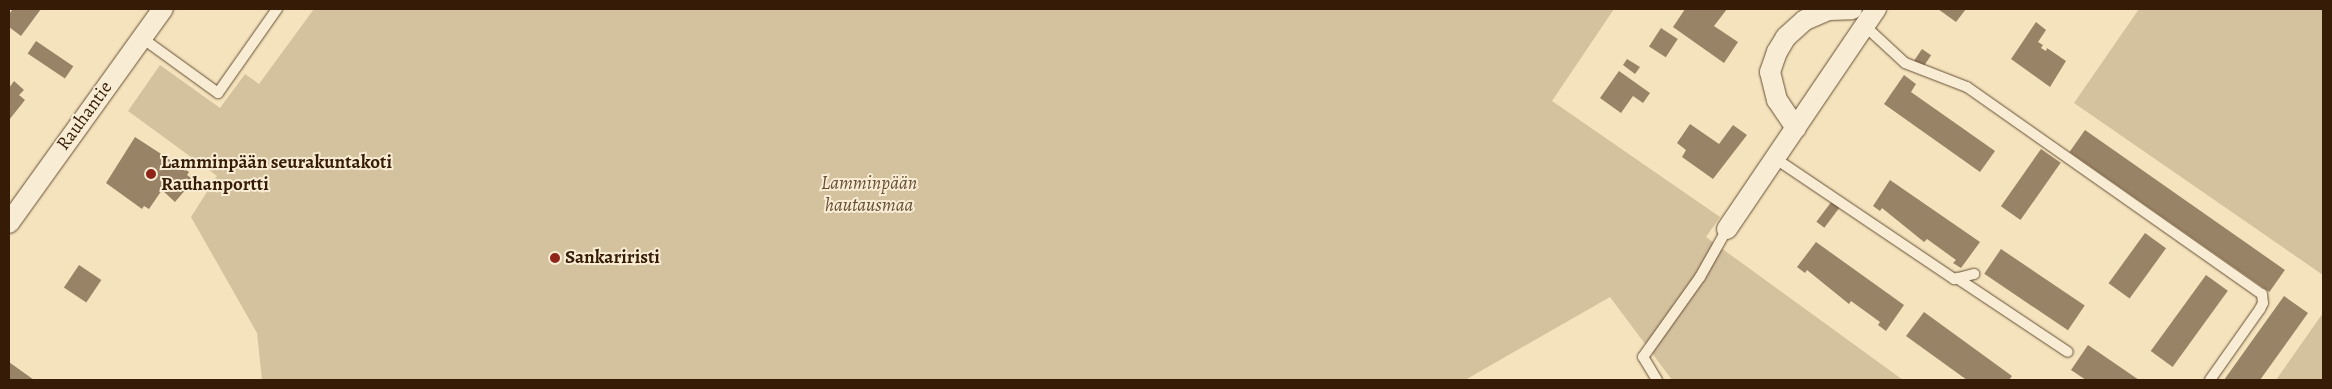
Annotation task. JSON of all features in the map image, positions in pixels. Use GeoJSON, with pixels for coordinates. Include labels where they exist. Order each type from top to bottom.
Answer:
{"type":"FeatureCollection","features":[{"type":"Feature","properties":{"kind":"street","name":"Rauhantie"},"geometry":{"type":"LineString","coordinates":[[9,223],[161,9]]}},
{"type":"Feature","properties":{"kind":"street"},"geometry":{"type":"LineString","coordinates":[[1728,229],[1796,128],[1864,13],[1829,10],[1805,20],[1786,36],[1777,52],[1770,72],[1777,100],[1796,128]]}},
{"type":"Feature","properties":{"kind":"lane"},"geometry":{"type":"LineString","coordinates":[[142,38],[218,93],[277,9]]}},
{"type":"Feature","properties":{"kind":"lane"},"geometry":{"type":"LineString","coordinates":[[1864,13],[1905,63],[1967,87],[2262,294],[2263,303],[2260,309],[2210,380]]}},
{"type":"Feature","properties":{"kind":"lane"},"geometry":{"type":"LineString","coordinates":[[1776,159],[1954,279],[1974,274]]}},
{"type":"Feature","properties":{"kind":"lane"},"geometry":{"type":"LineString","coordinates":[[1657,380],[1643,357],[1700,277],[1728,229]]}},
{"type":"Feature","properties":{"kind":"lane"},"geometry":{"type":"LineString","coordinates":[[1957,278],[2068,352]]}},
{"type":"Feature","properties":{"kind":"green space","name":"Lamminpään hautausmaa"},"geometry":{"type":"Polygon","coordinates":[[[314,9],[1614,9],[1552,101],[1720,217],[1706,237],[1903,380],[1672,380],[1610,297],[1465,380],[262,380],[257,333],[191,217],[217,176],[128,111],[160,65],[220,108],[245,74],[259,84],[314,9]]]}},
{"type":"Feature","properties":{"kind":"green space"},"geometry":{"type":"Polygon","coordinates":[[[2139,9],[2323,9],[2323,275],[2074,103],[2139,9]]]}},
{"type":"Feature","properties":{"kind":"green space"},"geometry":{"type":"Polygon","coordinates":[[[2323,313],[2323,380],[2276,380],[2323,313]]]}},
{"type":"Feature","properties":{"kind":"building"},"geometry":{"type":"Polygon","coordinates":[[[13,9],[41,9],[21,36],[9,27],[9,14],[13,9]]]}},
{"type":"Feature","properties":{"kind":"building"},"geometry":{"type":"Polygon","coordinates":[[[1685,9],[1727,9],[1714,26],[1738,42],[1724,63],[1673,27],[1685,9]]]}},
{"type":"Feature","properties":{"kind":"building"},"geometry":{"type":"Polygon","coordinates":[[[1938,9],[1966,9],[1956,22],[1938,9]]]}},
{"type":"Feature","properties":{"kind":"building"},"geometry":{"type":"Polygon","coordinates":[[[2036,22],[2046,30],[2038,42],[2043,45],[2041,48],[2046,51],[2047,48],[2066,61],[2050,87],[2011,59],[2036,22]]]}},
{"type":"Feature","properties":{"kind":"building"},"geometry":{"type":"Polygon","coordinates":[[[1661,28],[1678,39],[1666,57],[1649,46],[1661,28]]]}},
{"type":"Feature","properties":{"kind":"building"},"geometry":{"type":"Polygon","coordinates":[[[36,41],[73,66],[65,79],[28,53],[36,41]]]}},
{"type":"Feature","properties":{"kind":"building"},"geometry":{"type":"Polygon","coordinates":[[[1922,49],[1931,55],[1923,67],[1914,61],[1922,49]]]}},
{"type":"Feature","properties":{"kind":"building"},"geometry":{"type":"Polygon","coordinates":[[[1627,59],[1640,67],[1635,74],[1623,65],[1627,59]]]}},
{"type":"Feature","properties":{"kind":"building"},"geometry":{"type":"Polygon","coordinates":[[[1619,71],[1650,93],[1643,103],[1633,96],[1621,113],[1600,98],[1619,71]]]}},
{"type":"Feature","properties":{"kind":"building"},"geometry":{"type":"Polygon","coordinates":[[[1904,75],[1916,84],[1911,92],[1995,151],[1980,172],[1884,104],[1904,75]]]}},
{"type":"Feature","properties":{"kind":"building"},"geometry":{"type":"Polygon","coordinates":[[[14,81],[24,90],[19,95],[25,100],[9,120],[9,88],[14,81]]]}},
{"type":"Feature","properties":{"kind":"building"},"geometry":{"type":"Polygon","coordinates":[[[1690,124],[1719,144],[1733,125],[1747,135],[1713,179],[1682,157],[1686,150],[1677,143],[1690,124]]]}},
{"type":"Feature","properties":{"kind":"building"},"geometry":{"type":"Polygon","coordinates":[[[2085,130],[2285,270],[2269,292],[2070,152],[2085,130]]]}},
{"type":"Feature","properties":{"kind":"building","name":"Lamminpään seurakuntakoti Rauhanportti"},"geometry":{"type":"Polygon","coordinates":[[[135,137],[189,172],[187,175],[194,180],[175,202],[162,190],[149,209],[144,206],[142,209],[106,183],[135,137]]]}},
{"type":"Feature","properties":{"kind":"building"},"geometry":{"type":"Polygon","coordinates":[[[2041,149],[2061,163],[2021,220],[2001,206],[2041,149]]]}},
{"type":"Feature","properties":{"kind":"building"},"geometry":{"type":"Polygon","coordinates":[[[1890,180],[1980,242],[1961,268],[1953,263],[1956,260],[1927,239],[1924,242],[1882,208],[1880,211],[1873,206],[1890,180]]]}},
{"type":"Feature","properties":{"kind":"building"},"geometry":{"type":"Polygon","coordinates":[[[1832,201],[1840,207],[1824,228],[1816,222],[1832,201]]]}},
{"type":"Feature","properties":{"kind":"building"},"geometry":{"type":"Polygon","coordinates":[[[2145,233],[2166,248],[2130,298],[2109,283],[2145,233]]]}},
{"type":"Feature","properties":{"kind":"building"},"geometry":{"type":"Polygon","coordinates":[[[1816,242],[1904,305],[1886,331],[1878,325],[1880,322],[1851,301],[1849,304],[1807,270],[1805,273],[1797,267],[1816,242]]]}},
{"type":"Feature","properties":{"kind":"building"},"geometry":{"type":"Polygon","coordinates":[[[2001,249],[2085,305],[2068,330],[1984,274],[2001,249]]]}},
{"type":"Feature","properties":{"kind":"building"},"geometry":{"type":"Polygon","coordinates":[[[79,265],[101,280],[86,302],[64,287],[79,265]]]}},
{"type":"Feature","properties":{"kind":"building"},"geometry":{"type":"Polygon","coordinates":[[[2206,275],[2228,291],[2173,367],[2151,351],[2206,275]]]}},
{"type":"Feature","properties":{"kind":"building"},"geometry":{"type":"Polygon","coordinates":[[[2284,296],[2308,313],[2260,380],[2224,380],[2284,296]]]}},
{"type":"Feature","properties":{"kind":"building"},"geometry":{"type":"Polygon","coordinates":[[[1924,312],[2012,376],[2009,380],[1967,380],[1906,336],[1924,312]]]}},
{"type":"Feature","properties":{"kind":"building"},"geometry":{"type":"Polygon","coordinates":[[[2088,345],[2139,380],[2086,380],[2071,370],[2088,345]]]}},
{"type":"Feature","properties":{"kind":"building"},"geometry":{"type":"Polygon","coordinates":[[[9,362],[34,380],[9,380],[9,362]]]}},
{"type":"Feature","properties":{"kind":"place","name":"Lamminpään seurakuntakoti Rauhanportti"},"geometry":{"type":"Point","coordinates":[151,174]}},
{"type":"Feature","properties":{"kind":"place","name":"Sankariristi"},"geometry":{"type":"Point","coordinates":[555,258]}}]}
